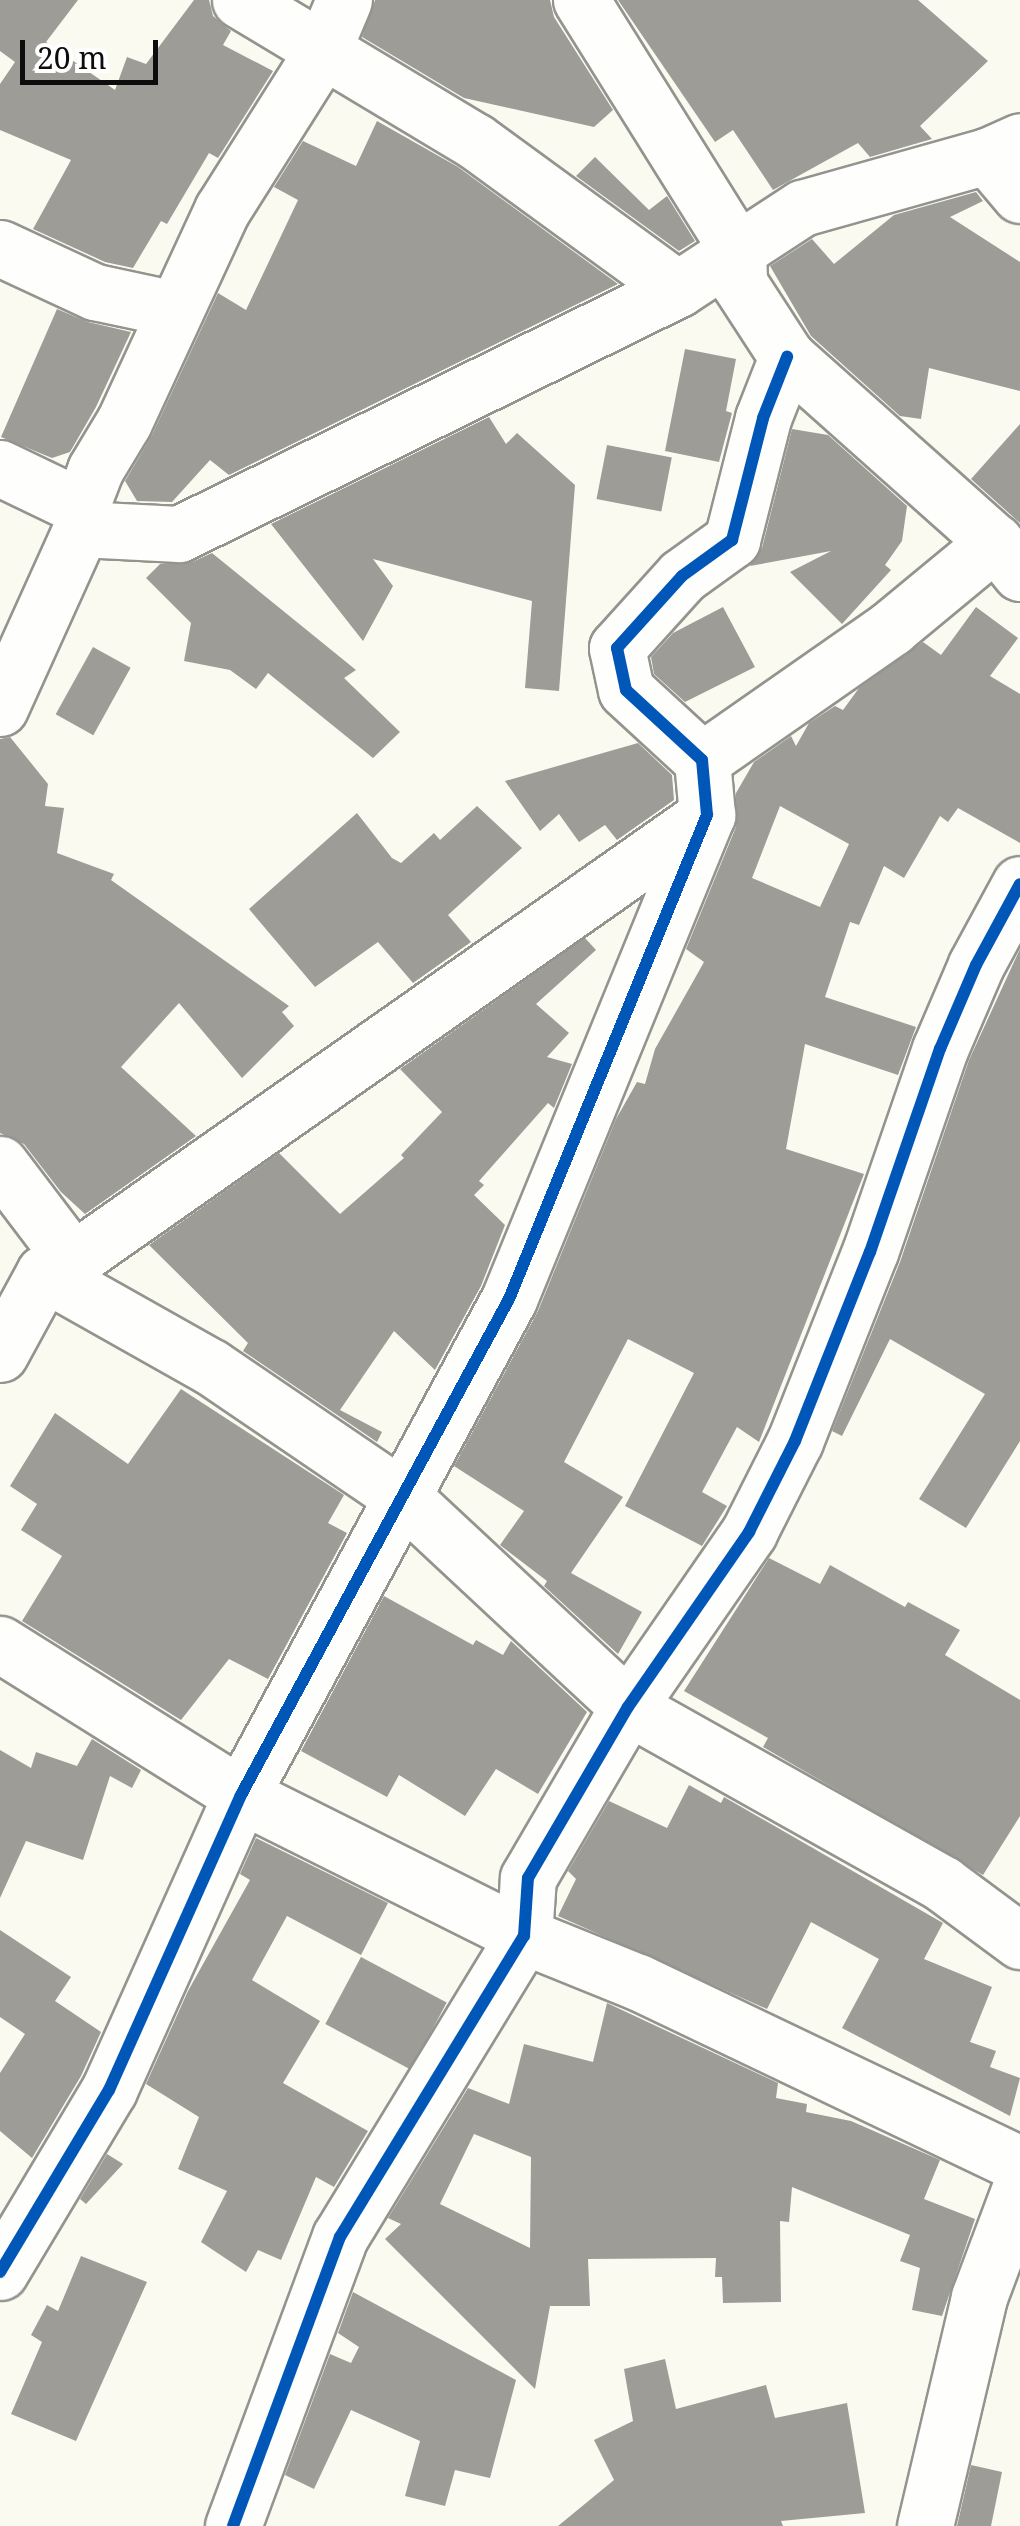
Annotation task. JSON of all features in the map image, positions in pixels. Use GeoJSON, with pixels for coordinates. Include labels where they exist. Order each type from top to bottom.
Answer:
{"type":"FeatureCollection","features":[{"type":"Feature","properties":{"kind":"street"},"geometry":{"type":"LineString","coordinates":[[240,0],[474,140],[678,289]]}},
{"type":"Feature","properties":{"kind":"street"},"geometry":{"type":"LineString","coordinates":[[0,708],[80,518],[222,210],[324,50],[344,0]]}},
{"type":"Feature","properties":{"kind":"street"},"geometry":{"type":"LineString","coordinates":[[581,0],[738,252],[739,283],[787,357],[1007,557],[891,628],[702,760]]}},
{"type":"Feature","properties":{"kind":"street"},"geometry":{"type":"LineString","coordinates":[[0,468],[80,518],[179,534],[678,289],[802,208],[1009,164]]}},
{"type":"Feature","properties":{"kind":"street"},"geometry":{"type":"LineString","coordinates":[[0,248],[94,292],[174,309]]}},
{"type":"Feature","properties":{"kind":"street"},"geometry":{"type":"LineString","coordinates":[[0,2272],[109,2090],[241,1795],[509,1300],[706,815],[702,760],[626,690],[618,648],[682,576],[732,540],[762,418],[787,357]]}},
{"type":"Feature","properties":{"kind":"street"},"geometry":{"type":"LineString","coordinates":[[0,1354],[59,1266],[706,815]]}},
{"type":"Feature","properties":{"kind":"street"},"geometry":{"type":"LineString","coordinates":[[233,2526],[340,2237],[524,1936],[528,1878],[628,1707],[748,1532],[796,1441],[870,1252],[940,1050],[976,965],[1020,884]]}},
{"type":"Feature","properties":{"kind":"street"},"geometry":{"type":"LineString","coordinates":[[0,1164],[59,1266],[404,1498],[628,1707],[943,1884],[1020,1941]]}},
{"type":"Feature","properties":{"kind":"street"},"geometry":{"type":"LineString","coordinates":[[0,1644],[241,1795],[524,1936],[638,1982],[1020,2164]]}},
{"type":"Feature","properties":{"kind":"street"},"geometry":{"type":"LineString","coordinates":[[924,2526],[979,2297],[1020,2188]]}},
{"type":"Feature","properties":{"kind":"building"},"geometry":{"type":"Polygon","coordinates":[[[0,0],[78,0],[46,42],[115,90],[127,57],[146,64],[194,0],[209,0],[213,16],[231,31],[223,45],[273,71],[218,158],[209,153],[167,224],[161,221],[133,268],[105,262],[33,229],[71,160],[0,130],[0,84],[15,62],[0,51],[0,0]]]}},
{"type":"Feature","properties":{"kind":"building"},"geometry":{"type":"Polygon","coordinates":[[[375,0],[550,0],[554,17],[613,110],[594,127],[464,98],[362,37],[375,0]]]}},
{"type":"Feature","properties":{"kind":"building"},"geometry":{"type":"Polygon","coordinates":[[[618,0],[918,0],[988,61],[920,126],[932,139],[870,157],[858,143],[773,190],[733,130],[715,142],[618,0]]]}},
{"type":"Feature","properties":{"kind":"building"},"geometry":{"type":"Polygon","coordinates":[[[377,121],[458,167],[618,284],[229,475],[210,460],[172,502],[137,501],[125,481],[152,435],[218,293],[246,310],[298,200],[274,187],[303,141],[356,166],[377,121]]]}},
{"type":"Feature","properties":{"kind":"building"},"geometry":{"type":"Polygon","coordinates":[[[595,157],[649,210],[667,196],[695,241],[679,251],[576,176],[595,157]]]}},
{"type":"Feature","properties":{"kind":"building"},"geometry":{"type":"Polygon","coordinates":[[[976,192],[983,201],[950,217],[1020,262],[1020,391],[929,368],[921,419],[900,416],[811,336],[770,266],[812,239],[834,264],[894,215],[976,192]]]}},
{"type":"Feature","properties":{"kind":"building"},"geometry":{"type":"Polygon","coordinates":[[[57,309],[88,322],[131,332],[70,452],[52,458],[1,437],[57,309]]]}},
{"type":"Feature","properties":{"kind":"building"},"geometry":{"type":"Polygon","coordinates":[[[685,349],[736,359],[726,411],[732,413],[719,462],[665,451],[685,349]]]}},
{"type":"Feature","properties":{"kind":"building"},"geometry":{"type":"Polygon","coordinates":[[[489,417],[506,444],[517,433],[575,485],[559,691],[525,688],[532,601],[373,559],[393,586],[363,641],[271,524],[489,417]]]}},
{"type":"Feature","properties":{"kind":"building"},"geometry":{"type":"Polygon","coordinates":[[[1020,424],[1020,523],[971,479],[1020,424]]]}},
{"type":"Feature","properties":{"kind":"building"},"geometry":{"type":"Polygon","coordinates":[[[792,429],[828,435],[907,506],[902,541],[885,565],[891,570],[842,624],[790,572],[831,551],[750,566],[762,548],[792,429]]]}},
{"type":"Feature","properties":{"kind":"building"},"geometry":{"type":"Polygon","coordinates":[[[607,445],[672,458],[661,512],[597,499],[607,445]]]}},
{"type":"Feature","properties":{"kind":"building"},"geometry":{"type":"Polygon","coordinates":[[[212,553],[356,670],[344,678],[400,732],[373,758],[268,673],[256,689],[230,670],[184,661],[191,623],[146,578],[160,564],[192,562],[212,553]]]}},
{"type":"Feature","properties":{"kind":"building"},"geometry":{"type":"Polygon","coordinates":[[[723,607],[755,667],[685,702],[654,674],[651,657],[673,633],[723,607]]]}},
{"type":"Feature","properties":{"kind":"building"},"geometry":{"type":"Polygon","coordinates":[[[976,607],[1018,638],[990,676],[1020,694],[1020,843],[958,808],[948,822],[940,816],[904,878],[884,866],[859,925],[850,922],[825,997],[916,1027],[898,1075],[805,1044],[786,1149],[864,1174],[759,1442],[737,1427],[702,1492],[727,1506],[702,1546],[625,1506],[694,1373],[628,1339],[564,1462],[623,1497],[571,1573],[642,1612],[618,1654],[544,1586],[547,1581],[500,1545],[524,1511],[454,1466],[538,1311],[616,1119],[637,1082],[645,1084],[655,1049],[704,962],[686,949],[736,827],[736,793],[754,762],[791,736],[796,746],[809,723],[835,706],[843,710],[859,688],[923,642],[941,655],[976,607]],[[780,806],[752,878],[820,907],[849,844],[780,806]]]}},
{"type":"Feature","properties":{"kind":"building"},"geometry":{"type":"Polygon","coordinates":[[[93,647],[131,668],[93,735],[56,714],[93,647]]]}},
{"type":"Feature","properties":{"kind":"building"},"geometry":{"type":"Polygon","coordinates":[[[10,737],[48,784],[45,806],[64,808],[57,853],[114,874],[111,880],[289,1006],[282,1012],[294,1026],[242,1078],[179,1003],[121,1067],[196,1136],[85,1214],[61,1192],[24,1144],[0,1133],[0,739],[10,737]]]}},
{"type":"Feature","properties":{"kind":"building"},"geometry":{"type":"Polygon","coordinates":[[[638,743],[672,775],[674,800],[617,840],[605,825],[579,842],[559,814],[540,831],[505,781],[638,743]]]}},
{"type":"Feature","properties":{"kind":"building"},"geometry":{"type":"Polygon","coordinates":[[[477,806],[522,848],[448,915],[471,942],[413,983],[378,942],[315,987],[249,909],[357,813],[392,858],[401,863],[434,833],[440,840],[477,806]]]}},
{"type":"Feature","properties":{"kind":"building"},"geometry":{"type":"Polygon","coordinates":[[[585,938],[596,950],[536,1004],[569,1033],[547,1057],[572,1064],[554,1108],[548,1103],[479,1181],[484,1185],[474,1195],[505,1225],[481,1286],[435,1370],[394,1331],[340,1410],[382,1432],[377,1442],[243,1351],[248,1343],[149,1245],[279,1153],[340,1214],[404,1158],[401,1155],[442,1112],[400,1069],[585,938]]]}},
{"type":"Feature","properties":{"kind":"building"},"geometry":{"type":"Polygon","coordinates":[[[1020,949],[1020,1441],[966,1528],[919,1499],[985,1394],[890,1339],[842,1436],[832,1431],[900,1262],[969,1060],[1020,949]]]}},
{"type":"Feature","properties":{"kind":"building"},"geometry":{"type":"Polygon","coordinates":[[[181,1389],[344,1495],[328,1523],[347,1533],[268,1679],[229,1659],[181,1720],[22,1621],[62,1556],[21,1530],[37,1504],[10,1486],[55,1413],[128,1464],[181,1389]]]}},
{"type":"Feature","properties":{"kind":"building"},"geometry":{"type":"Polygon","coordinates":[[[769,1558],[820,1584],[830,1565],[905,1607],[908,1602],[960,1630],[945,1655],[1020,1700],[1020,1816],[983,1875],[763,1747],[768,1738],[684,1691],[769,1558]]]}},
{"type":"Feature","properties":{"kind":"building"},"geometry":{"type":"Polygon","coordinates":[[[384,1596],[473,1645],[476,1640],[503,1655],[511,1641],[587,1712],[538,1794],[496,1769],[465,1816],[399,1775],[387,1797],[301,1751],[384,1596]]]}},
{"type":"Feature","properties":{"kind":"building"},"geometry":{"type":"Polygon","coordinates":[[[92,1739],[141,1770],[132,1788],[110,1776],[83,1860],[26,1841],[0,1898],[0,1750],[31,1768],[36,1752],[77,1766],[92,1739]]]}},
{"type":"Feature","properties":{"kind":"building"},"geometry":{"type":"Polygon","coordinates":[[[689,1785],[721,1803],[724,1797],[943,1923],[924,1959],[992,1987],[970,2042],[996,2051],[990,2067],[1020,2078],[1010,2116],[842,2028],[879,1959],[811,1922],[767,2009],[558,1916],[576,1879],[568,1871],[609,1801],[667,1828],[689,1785]]]}},
{"type":"Feature","properties":{"kind":"building"},"geometry":{"type":"Polygon","coordinates":[[[256,1838],[388,1903],[361,1955],[287,1916],[252,1980],[320,2021],[283,2083],[368,2131],[334,2187],[316,2177],[281,2260],[258,2250],[246,2272],[201,2242],[227,2191],[178,2169],[199,2117],[146,2084],[188,1991],[250,1880],[240,1874],[256,1838]]]}},
{"type":"Feature","properties":{"kind":"building"},"geometry":{"type":"Polygon","coordinates":[[[0,1930],[71,1977],[55,2001],[101,2032],[81,2076],[32,2158],[0,2131],[0,2073],[25,2034],[0,2017],[0,1930]]]}},
{"type":"Feature","properties":{"kind":"building"},"geometry":{"type":"Polygon","coordinates":[[[361,1957],[447,2003],[411,2070],[325,2024],[361,1957]]]}},
{"type":"Feature","properties":{"kind":"building"},"geometry":{"type":"Polygon","coordinates":[[[607,2003],[778,2083],[776,2098],[807,2104],[806,2112],[851,2121],[940,2160],[924,2199],[975,2219],[942,2316],[912,2310],[920,2268],[900,2261],[910,2235],[792,2187],[789,2222],[780,2221],[781,2302],[723,2303],[722,2277],[715,2277],[716,2258],[588,2259],[590,2306],[550,2306],[535,2389],[385,2239],[401,2224],[388,2218],[468,2088],[509,2104],[524,2044],[593,2062],[607,2003]],[[474,2134],[440,2204],[530,2248],[531,2157],[474,2134]]]}},
{"type":"Feature","properties":{"kind":"building"},"geometry":{"type":"Polygon","coordinates":[[[107,2154],[123,2164],[86,2204],[80,2199],[107,2154]]]}},
{"type":"Feature","properties":{"kind":"building"},"geometry":{"type":"Polygon","coordinates":[[[81,2256],[147,2282],[76,2441],[11,2414],[42,2342],[31,2335],[47,2305],[58,2311],[81,2256]]]}},
{"type":"Feature","properties":{"kind":"building"},"geometry":{"type":"Polygon","coordinates":[[[353,2292],[516,2380],[490,2478],[455,2470],[445,2506],[405,2496],[420,2441],[351,2410],[314,2489],[285,2475],[330,2354],[351,2363],[359,2347],[338,2333],[353,2292]]]}},
{"type":"Feature","properties":{"kind":"building"},"geometry":{"type":"Polygon","coordinates":[[[665,2359],[676,2409],[766,2385],[775,2418],[847,2403],[865,2513],[781,2521],[783,2526],[558,2526],[614,2480],[594,2440],[633,2421],[624,2369],[665,2359]]]}},
{"type":"Feature","properties":{"kind":"building"},"geometry":{"type":"Polygon","coordinates":[[[971,2465],[1002,2472],[991,2526],[957,2526],[971,2465]]]}},
{"type":"Feature","properties":{"kind":"cycle path"},"geometry":{"type":"LineString","coordinates":[[0,2272],[109,2090],[241,1795],[509,1299],[707,815],[702,760],[626,690],[617,648],[682,576],[732,540],[763,418],[787,357]]}},
{"type":"Feature","properties":{"kind":"cycle path"},"geometry":{"type":"LineString","coordinates":[[233,2526],[340,2237],[524,1936],[528,1878],[628,1707],[749,1532],[795,1441],[870,1252],[940,1049],[976,965],[1020,884]]}}]}
